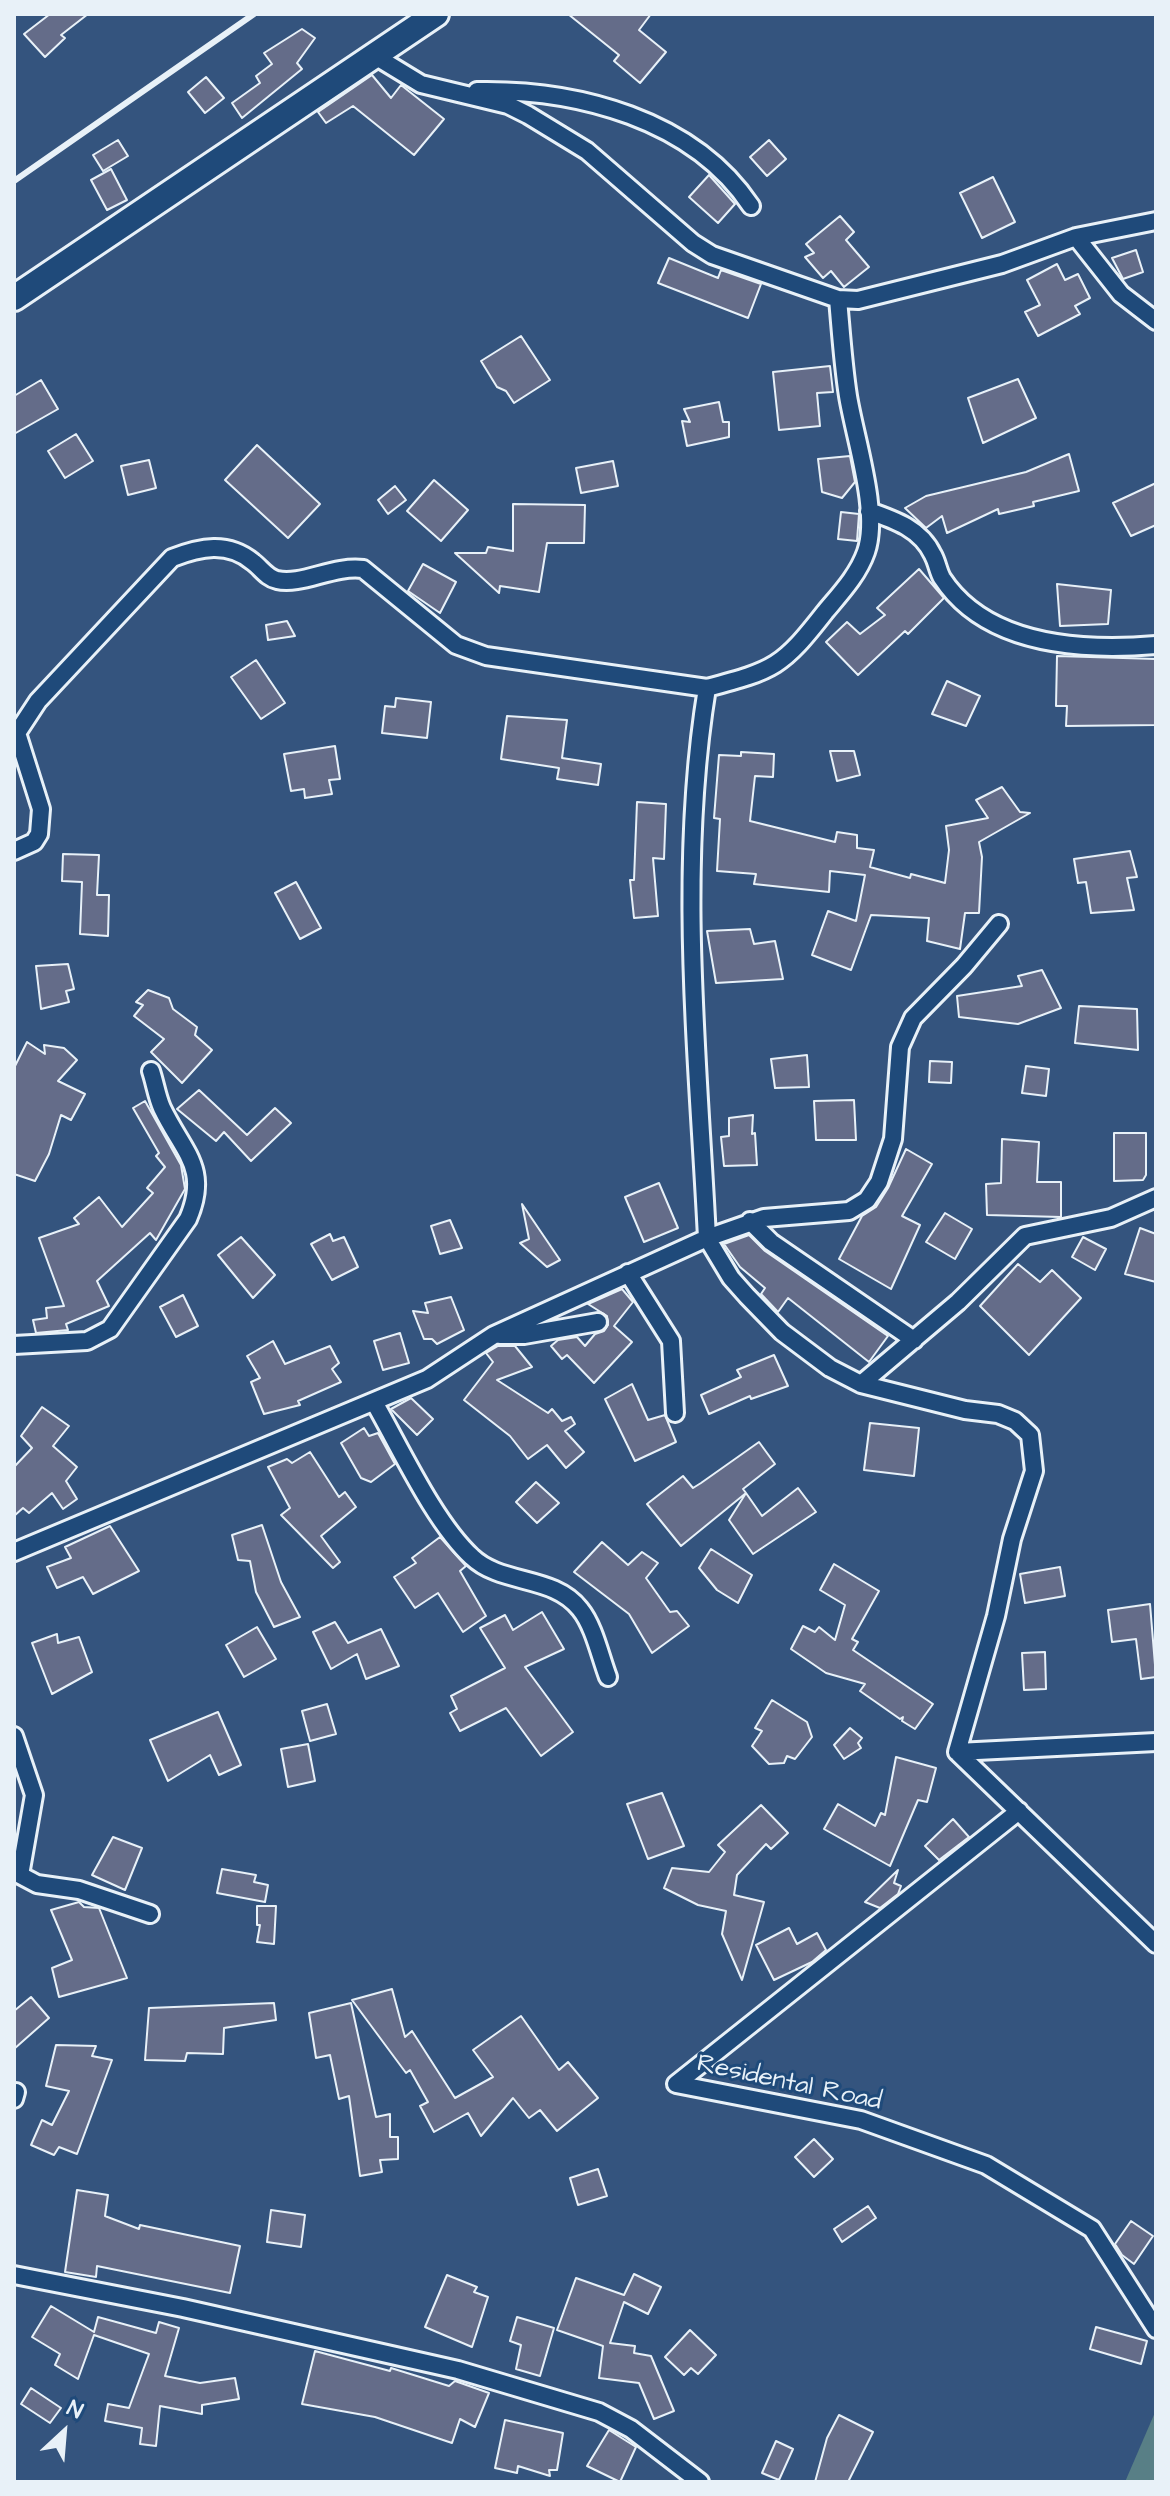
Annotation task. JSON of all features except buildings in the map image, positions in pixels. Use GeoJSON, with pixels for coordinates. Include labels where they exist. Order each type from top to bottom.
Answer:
{"type":"FeatureCollection","features":[{"type":"Feature","properties":{"kind":"street"},"geometry":{"type":"LineString","coordinates":[[14,298],[436,14]]}},
{"type":"Feature","properties":{"kind":"street"},"geometry":{"type":"LineString","coordinates":[[375,56],[421,84],[508,105],[587,151],[682,234],[712,255],[838,299],[858,300],[1002,264],[1076,237],[1156,221]]}},
{"type":"Feature","properties":{"kind":"street"},"geometry":{"type":"LineString","coordinates":[[456,92],[519,90],[562,98],[645,121],[695,148],[724,169],[751,206]]}},
{"type":"Feature","properties":{"kind":"street"},"geometry":{"type":"LineString","coordinates":[[1076,237],[1121,294],[1156,321]]}},
{"type":"Feature","properties":{"kind":"street"},"geometry":{"type":"LineString","coordinates":[[14,851],[34,842],[41,822],[41,809],[17,733],[38,701],[172,558],[192,550],[226,546],[251,560],[275,580],[285,581],[345,567],[363,569],[456,645],[486,656],[707,688],[758,674],[788,657],[806,639],[859,567],[870,536],[869,511],[847,390],[838,299]]}},
{"type":"Feature","properties":{"kind":"street"},"geometry":{"type":"LineString","coordinates":[[869,511],[900,521],[926,541],[941,576],[959,597],[1018,633],[1060,645],[1117,648],[1156,645]]}},
{"type":"Feature","properties":{"kind":"street"},"geometry":{"type":"LineString","coordinates":[[707,688],[694,805],[692,867],[707,1238],[731,1278],[782,1332],[830,1368],[861,1384],[965,1410],[998,1414],[1015,1421],[1030,1435],[1034,1471],[1012,1539],[996,1616],[957,1752]]}},
{"type":"Feature","properties":{"kind":"street"},"geometry":{"type":"LineString","coordinates":[[14,1552],[427,1379],[494,1335],[707,1238],[750,1221],[849,1211],[867,1200],[879,1182],[893,1139],[900,1047],[913,1018],[964,966],[999,924]]}},
{"type":"Feature","properties":{"kind":"street"},"geometry":{"type":"LineString","coordinates":[[14,1345],[87,1341],[110,1329],[188,1219],[197,1199],[196,1165],[161,1104],[151,1071]]}},
{"type":"Feature","properties":{"kind":"street"},"geometry":{"type":"LineString","coordinates":[[861,1384],[914,1340],[1025,1236],[1111,1218],[1156,1198]]}},
{"type":"Feature","properties":{"kind":"street"},"geometry":{"type":"LineString","coordinates":[[750,1221],[771,1242],[914,1340]]}},
{"type":"Feature","properties":{"kind":"street"},"geometry":{"type":"LineString","coordinates":[[628,1273],[671,1341],[675,1413]]}},
{"type":"Feature","properties":{"kind":"street"},"geometry":{"type":"LineString","coordinates":[[494,1335],[524,1335],[598,1322]]}},
{"type":"Feature","properties":{"kind":"street"},"geometry":{"type":"LineString","coordinates":[[374,1402],[445,1523],[470,1556],[486,1568],[539,1584],[570,1599],[581,1610],[608,1677]]}},
{"type":"Feature","properties":{"kind":"street"},"geometry":{"type":"LineString","coordinates":[[14,1736],[21,1770],[34,1795],[20,1875],[37,1884],[79,1890],[150,1914]]}},
{"type":"Feature","properties":{"kind":"street"},"geometry":{"type":"LineString","coordinates":[[957,1752],[1156,1742]]}},
{"type":"Feature","properties":{"kind":"street"},"geometry":{"type":"LineString","coordinates":[[957,1752],[1156,1944]]}},
{"type":"Feature","properties":{"kind":"street","name":"Residental Road"},"geometry":{"type":"LineString","coordinates":[[1019,1811],[676,2084],[861,2120],[986,2165],[1092,2229],[1156,2329]]}},
{"type":"Feature","properties":{"kind":"street"},"geometry":{"type":"LineString","coordinates":[[14,2275],[183,2308],[458,2370],[599,2412],[631,2429],[700,2482]]}},
{"type":"Feature","properties":{"kind":"green space"},"geometry":{"type":"Polygon","coordinates":[[[1156,2410],[1156,2482],[1125,2482],[1156,2410]]]}},
{"type":"Feature","properties":{"kind":"railway"},"geometry":{"type":"LineString","coordinates":[[14,181],[254,14]]}}]}
